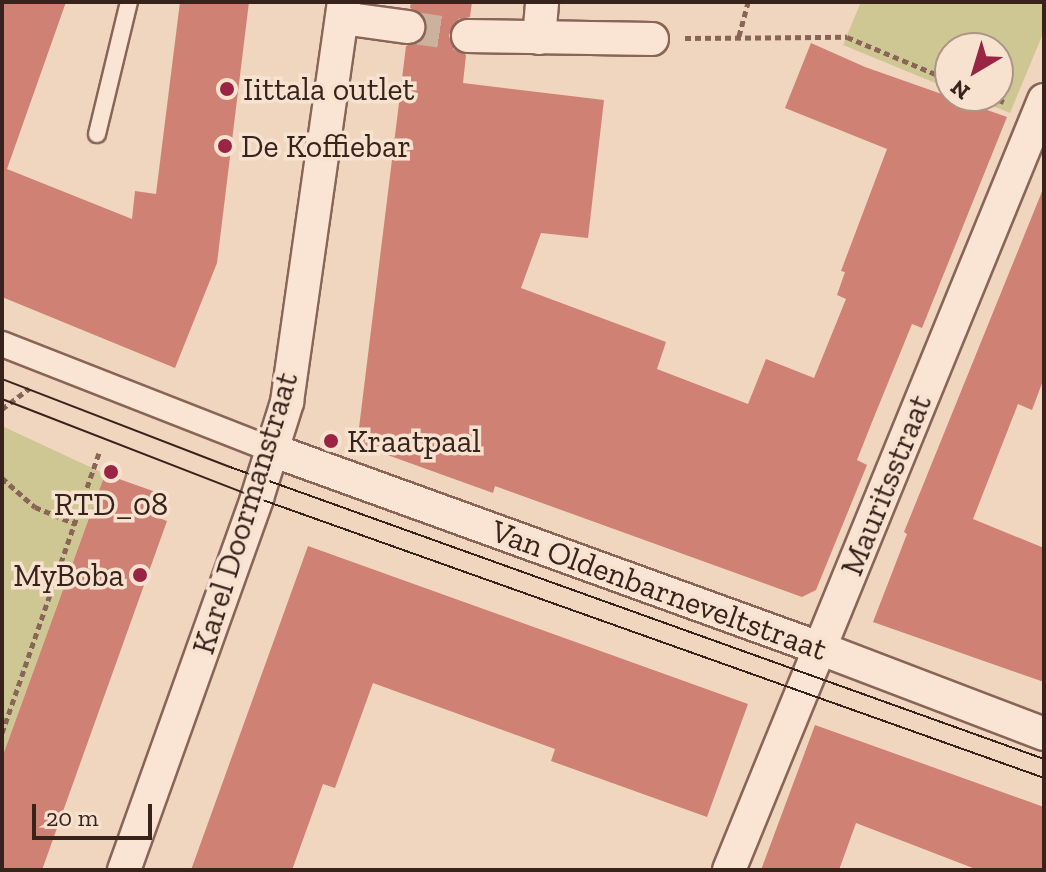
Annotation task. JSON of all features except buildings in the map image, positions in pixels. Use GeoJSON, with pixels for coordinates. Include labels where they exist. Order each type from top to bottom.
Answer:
{"type":"FeatureCollection","features":[{"type":"Feature","properties":{"kind":"street"},"geometry":{"type":"LineString","coordinates":[[539,38],[542,2]]}},
{"type":"Feature","properties":{"kind":"street"},"geometry":{"type":"LineString","coordinates":[[343,10],[408,27]]}},
{"type":"Feature","properties":{"kind":"street","name":"Karel Doormanstraat"},"geometry":{"type":"LineString","coordinates":[[124,870],[287,402],[343,10]]}},
{"type":"Feature","properties":{"kind":"street"},"geometry":{"type":"LineString","coordinates":[[468,36],[652,39]]}},
{"type":"Feature","properties":{"kind":"street","name":"Mauritsstraat"},"geometry":{"type":"LineString","coordinates":[[729,870],[1044,100]]}},
{"type":"Feature","properties":{"kind":"street"},"geometry":{"type":"LineString","coordinates":[[2,344],[272,450]]}},
{"type":"Feature","properties":{"kind":"street","name":"Van Oldenbarneveltstraat"},"geometry":{"type":"LineString","coordinates":[[272,450],[819,648],[1044,734]]}},
{"type":"Feature","properties":{"kind":"lane"},"geometry":{"type":"LineString","coordinates":[[97,134],[129,2]]}},
{"type":"Feature","properties":{"kind":"path"},"geometry":{"type":"LineString","coordinates":[[739,36],[748,2]]}},
{"type":"Feature","properties":{"kind":"path"},"geometry":{"type":"LineString","coordinates":[[652,39],[847,37],[934,73]]}},
{"type":"Feature","properties":{"kind":"path"},"geometry":{"type":"LineString","coordinates":[[2,733],[100,450]]}},
{"type":"Feature","properties":{"kind":"path"},"geometry":{"type":"LineString","coordinates":[[2,478],[35,507],[76,524]]}},
{"type":"Feature","properties":{"kind":"shaded area"},"geometry":{"type":"Polygon","coordinates":[[[861,2],[1044,4],[1044,31],[1014,103],[1014,32],[934,32],[934,82],[843,45],[861,2]]]}},
{"type":"Feature","properties":{"kind":"shaded area"},"geometry":{"type":"Polygon","coordinates":[[[2,426],[105,474],[2,758],[2,426]]]}},
{"type":"Feature","properties":{"kind":"tunnel"},"geometry":{"type":"LineString","coordinates":[[408,27],[468,36]]}},
{"type":"Feature","properties":{"kind":"tram line"},"geometry":{"type":"LineString","coordinates":[[2,379],[230,467],[1044,759]]}},
{"type":"Feature","properties":{"kind":"tram line"},"geometry":{"type":"LineString","coordinates":[[2,399],[257,498],[1044,778]]}},
{"type":"Feature","properties":{"kind":"place","name":"Iittala outlet"},"geometry":{"type":"Point","coordinates":[227,89]}},
{"type":"Feature","properties":{"kind":"place","name":"De Koffiebar"},"geometry":{"type":"Point","coordinates":[225,146]}},
{"type":"Feature","properties":{"kind":"place","name":"Kraatpaal"},"geometry":{"type":"Point","coordinates":[331,441]}},
{"type":"Feature","properties":{"kind":"place","name":"RTD_08"},"geometry":{"type":"Point","coordinates":[111,472]}},
{"type":"Feature","properties":{"kind":"place","name":"MyBoba"},"geometry":{"type":"Point","coordinates":[140,575]}}]}
